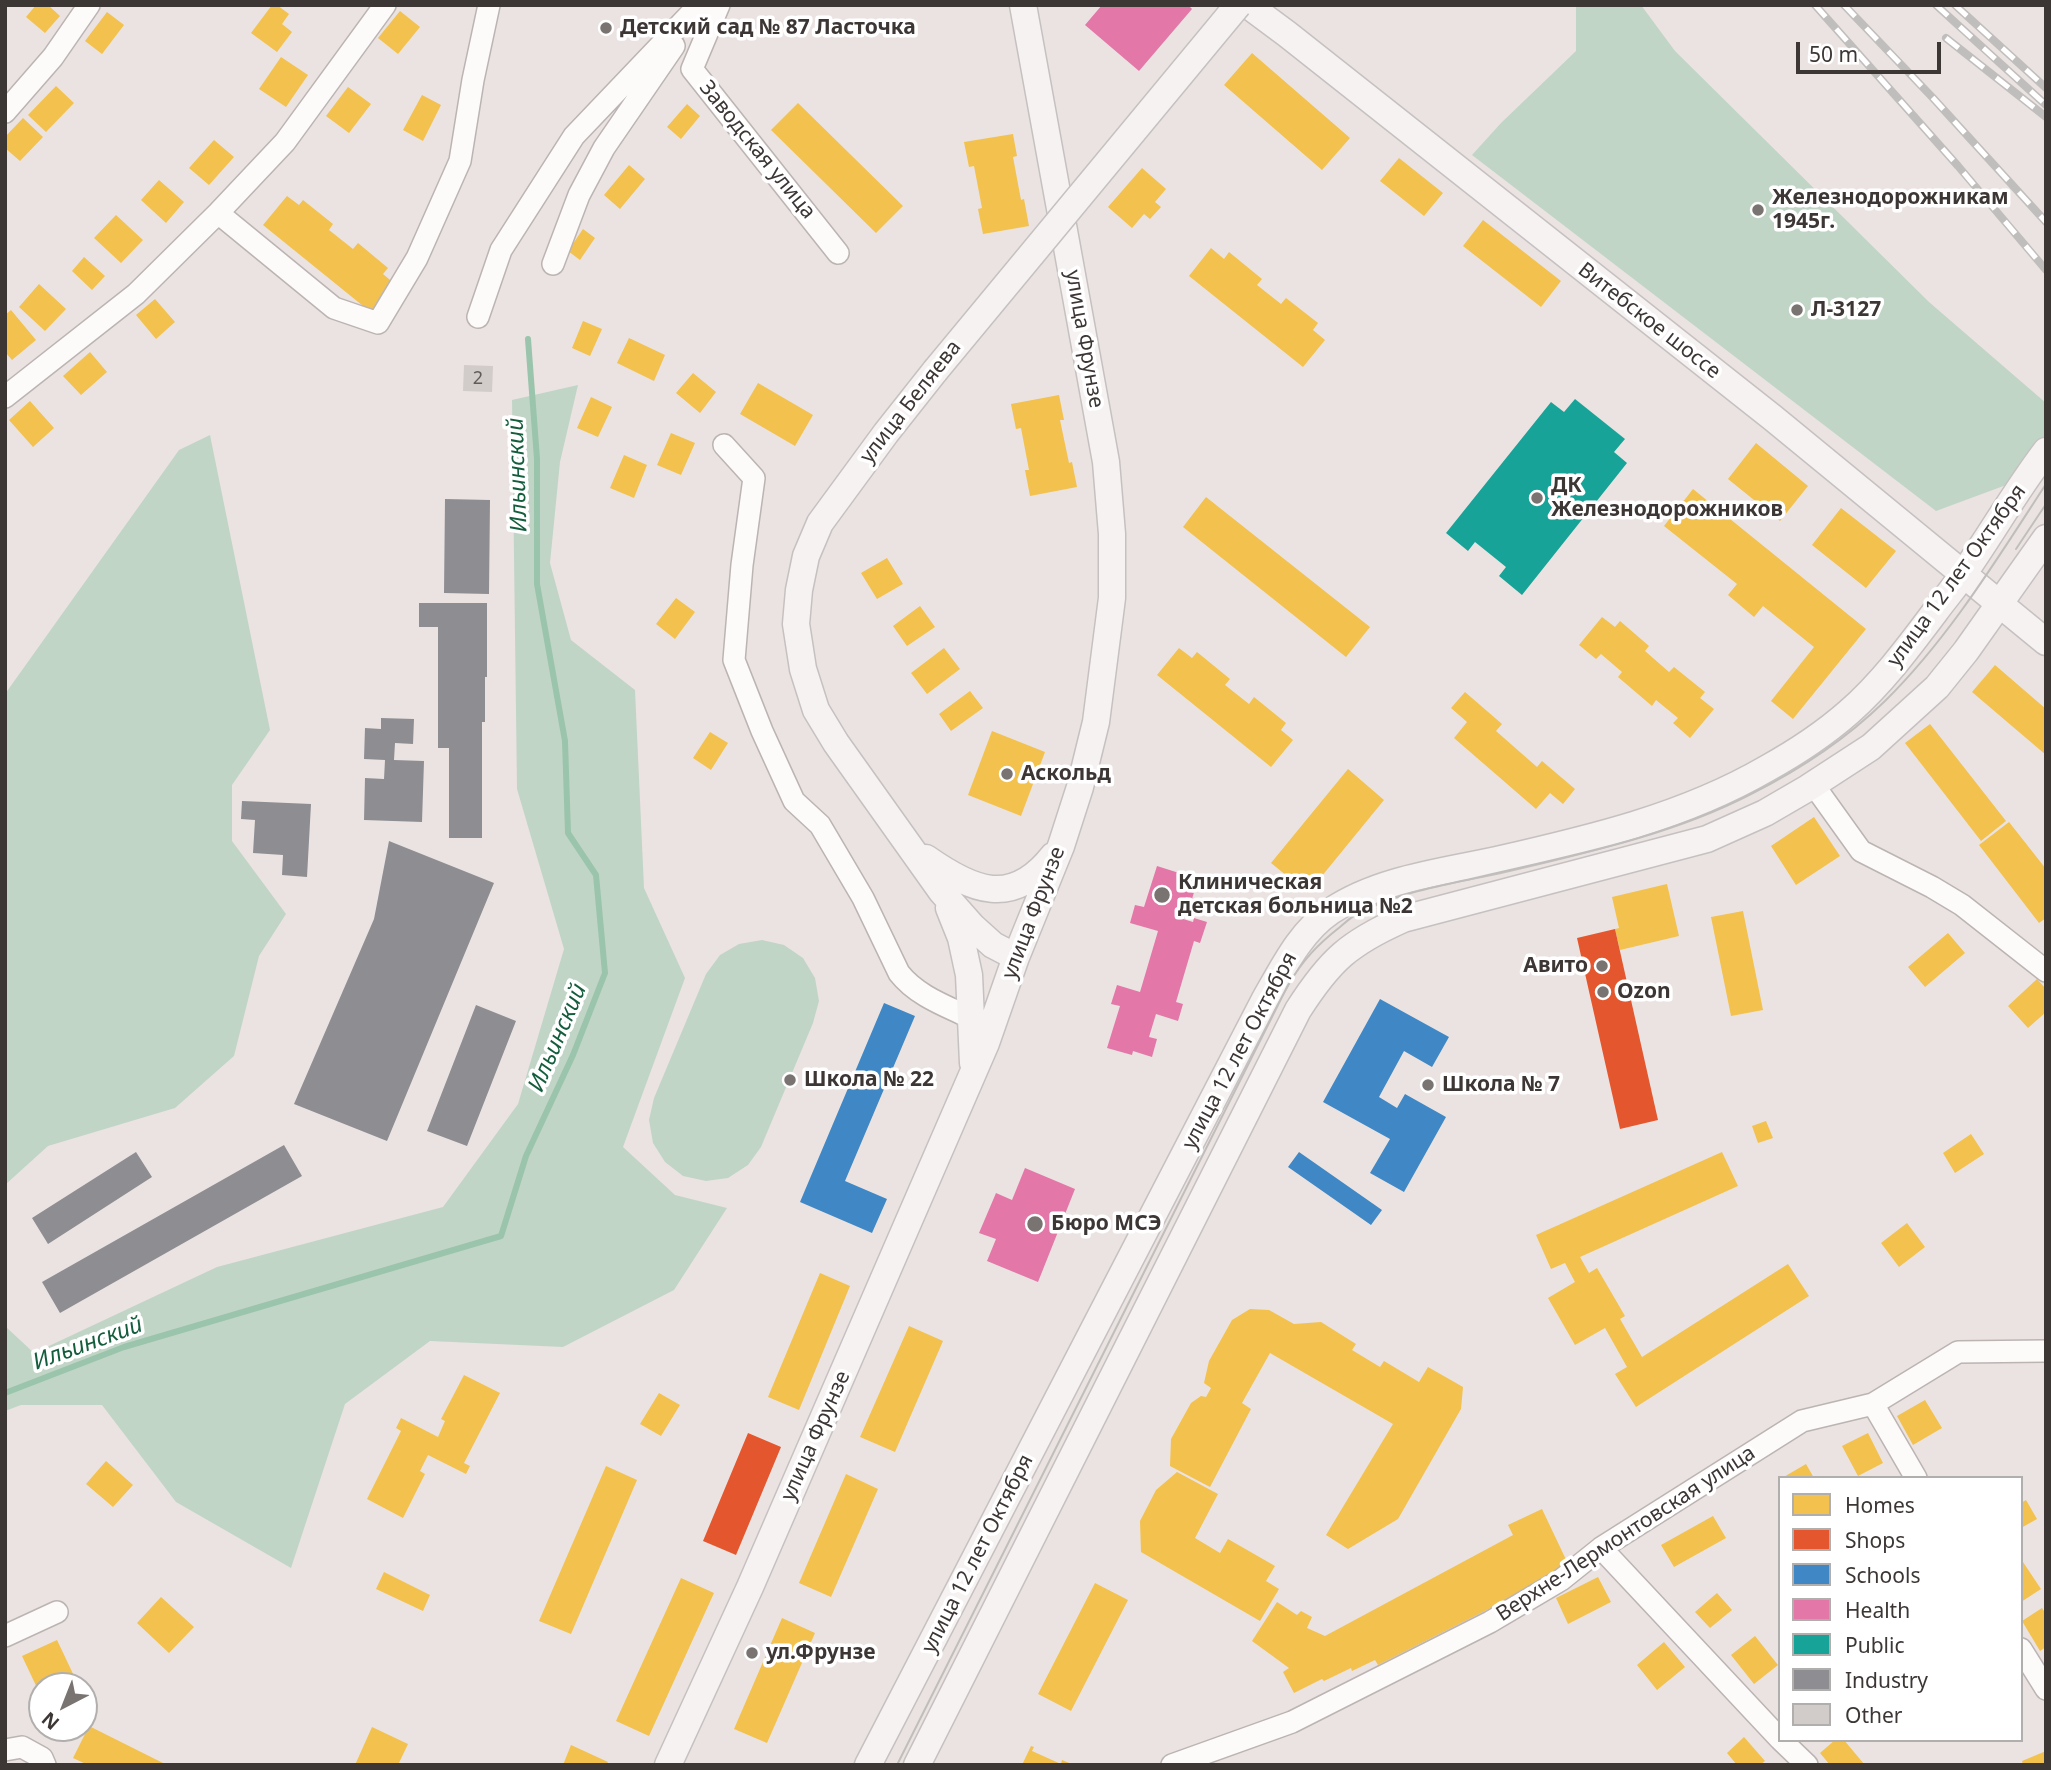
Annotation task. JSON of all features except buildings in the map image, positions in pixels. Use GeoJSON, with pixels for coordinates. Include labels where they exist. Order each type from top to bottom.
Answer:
{"type":"FeatureCollection","features":[{"type":"Feature","properties":{"kind":"main road","name":"улица Фрунзе"},"geometry":{"type":"LineString","coordinates":[[668,1765],[750,1587],[986,1044],[1016,957],[1060,846],[1080,787],[1096,722],[1112,598],[1112,534],[1106,462],[1023,5]]}},
{"type":"Feature","properties":{"kind":"main road","name":"улица Беляева"},"geometry":{"type":"LineString","coordinates":[[942,892],[836,743],[816,710],[803,669],[796,624],[806,556],[820,523],[853,475],[935,371],[1238,5]]}},
{"type":"Feature","properties":{"kind":"main road","name":"Витебское шоссе"},"geometry":{"type":"LineString","coordinates":[[1248,5],[1773,418],[2046,642]]}},
{"type":"Feature","properties":{"kind":"main road","name":"улица 12 лет Октября"},"geometry":{"type":"LineString","coordinates":[[868,1765],[1265,999],[1295,949],[1315,924],[1358,896],[1398,882],[1582,841],[1672,813],[1766,770],[1810,742],[1847,714],[1905,653],[1964,574],[2044,453]]}},
{"type":"Feature","properties":{"kind":"main road","name":"улица 12 лет Октября"},"geometry":{"type":"LineString","coordinates":[[917,1765],[1298,1010],[1332,962],[1370,934],[1403,919],[1707,839],[1765,813],[1814,784],[1871,747],[1937,687],[1966,652],[2046,538]]}},
{"type":"Feature","properties":{"kind":"main road"},"geometry":{"type":"LineString","coordinates":[[913,849],[968,884],[987,889],[1003,889],[1016,887],[1030,880],[1045,867],[1060,846]]}},
{"type":"Feature","properties":{"kind":"main road"},"geometry":{"type":"LineString","coordinates":[[942,892],[961,938],[969,975],[974,1072]]}},
{"type":"Feature","properties":{"kind":"main road"},"geometry":{"type":"LineString","coordinates":[[942,892],[973,927],[993,944],[1016,957]]}},
{"type":"Feature","properties":{"kind":"street"},"geometry":{"type":"LineString","coordinates":[[5,112],[53,57],[89,5]]}},
{"type":"Feature","properties":{"kind":"street"},"geometry":{"type":"LineString","coordinates":[[5,397],[136,294],[218,213],[285,142],[386,5]]}},
{"type":"Feature","properties":{"kind":"street"},"geometry":{"type":"LineString","coordinates":[[218,213],[334,309],[377,323],[417,258],[460,161],[489,5]]}},
{"type":"Feature","properties":{"kind":"street"},"geometry":{"type":"LineString","coordinates":[[553,264],[579,195],[604,148],[700,5]]}},
{"type":"Feature","properties":{"kind":"street"},"geometry":{"type":"LineString","coordinates":[[478,317],[501,250],[574,136],[700,5]]}},
{"type":"Feature","properties":{"kind":"street","name":"Заводская улица"},"geometry":{"type":"LineString","coordinates":[[719,5],[692,69],[838,253]]}},
{"type":"Feature","properties":{"kind":"street"},"geometry":{"type":"LineString","coordinates":[[724,445],[754,478],[742,565],[734,660],[762,731],[794,801],[820,825],[863,898],[899,973],[920,993],[971,1018]]}},
{"type":"Feature","properties":{"kind":"street"},"geometry":{"type":"LineString","coordinates":[[1814,784],[1861,851],[1962,905],[2046,971]]}},
{"type":"Feature","properties":{"kind":"street","name":"Верхне-Лермонтовская улица"},"geometry":{"type":"LineString","coordinates":[[1172,1765],[1292,1722],[1490,1622],[1561,1580],[1601,1548],[1801,1421],[1873,1404],[1958,1352],[2046,1351]]}},
{"type":"Feature","properties":{"kind":"street"},"geometry":{"type":"LineString","coordinates":[[1873,1404],[1915,1476]]}},
{"type":"Feature","properties":{"kind":"street"},"geometry":{"type":"LineString","coordinates":[[1601,1548],[1778,1738]]}},
{"type":"Feature","properties":{"kind":"street"},"geometry":{"type":"LineString","coordinates":[[5,1636],[57,1612]]}},
{"type":"Feature","properties":{"kind":"street"},"geometry":{"type":"LineString","coordinates":[[2023,1652],[2046,1689]]}},
{"type":"Feature","properties":{"kind":"street"},"geometry":{"type":"LineString","coordinates":[[1782,1742],[1807,1765]]}},
{"type":"Feature","properties":{"kind":"street"},"geometry":{"type":"LineString","coordinates":[[5,1750],[22,1747],[42,1758],[45,1765]]}},
{"type":"Feature","properties":{"kind":"green space"},"geometry":{"type":"Polygon","coordinates":[[[1576,5],[1641,5],[1675,51],[1929,302],[2046,403],[2046,446],[2017,481],[1936,511],[1472,155],[1501,123],[1576,51],[1576,5]]]}},
{"type":"Feature","properties":{"kind":"green space"},"geometry":{"type":"Polygon","coordinates":[[[578,385],[560,462],[550,563],[571,640],[635,690],[644,888],[685,978],[623,1147],[675,1195],[727,1208],[674,1290],[563,1347],[430,1341],[345,1404],[291,1568],[176,1502],[102,1405],[21,1405],[5,1411],[5,1326],[34,1353],[217,1267],[443,1207],[518,1104],[564,949],[517,789],[512,400],[578,385]]]}},
{"type":"Feature","properties":{"kind":"green space"},"geometry":{"type":"Polygon","coordinates":[[[210,435],[270,730],[232,785],[232,841],[286,914],[259,956],[234,1056],[175,1108],[48,1146],[5,1185],[5,694],[179,450],[210,435]]]}},
{"type":"Feature","properties":{"kind":"green space"},"geometry":{"type":"Polygon","coordinates":[[[762,940],[784,945],[803,958],[815,978],[819,1001],[813,1023],[761,1147],[748,1165],[728,1178],[706,1181],[683,1176],[665,1162],[653,1143],[649,1120],[654,1098],[706,974],[720,955],[739,944],[762,940]]]}},
{"type":"Feature","properties":{"kind":"waterway","name":"Ильинский"},"geometry":{"type":"LineString","coordinates":[[5,1393],[124,1347],[501,1236],[526,1156],[573,1055],[605,973],[596,875],[568,833],[565,741],[537,584],[537,459],[528,339]]}},
{"type":"Feature","properties":{"kind":"tram line"},"geometry":{"type":"LineString","coordinates":[[897,1765],[1288,985],[1311,953],[1353,917],[1387,901],[1654,833],[1719,809],[1769,785],[1804,764],[1855,728],[1908,677],[1971,597],[2046,484]]}},
{"type":"Feature","properties":{"kind":"tram line"},"geometry":{"type":"LineString","coordinates":[[2016,549],[2046,504]]}},
{"type":"Feature","properties":{"kind":"railway"},"geometry":{"type":"LineString","coordinates":[[1815,5],[2046,270]]}},
{"type":"Feature","properties":{"kind":"railway"},"geometry":{"type":"LineString","coordinates":[[1844,5],[2046,222]]}},
{"type":"Feature","properties":{"kind":"railway"},"geometry":{"type":"LineString","coordinates":[[1936,5],[2046,105]]}},
{"type":"Feature","properties":{"kind":"railway"},"geometry":{"type":"LineString","coordinates":[[1955,5],[2046,88]]}},
{"type":"Feature","properties":{"kind":"railway"},"geometry":{"type":"LineString","coordinates":[[1946,38],[2046,117]]}},
{"type":"Feature","properties":{"kind":"place","name":"Детский сад № 87 Ласточка"},"geometry":{"type":"Point","coordinates":[606,28]}},
{"type":"Feature","properties":{"kind":"place","name":"Железнодорожникам 1945г."},"geometry":{"type":"Point","coordinates":[1758,210]}},
{"type":"Feature","properties":{"kind":"place","name":"Л-3127"},"geometry":{"type":"Point","coordinates":[1797,310]}},
{"type":"Feature","properties":{"kind":"place","name":"ДК Железнодорожников"},"geometry":{"type":"Point","coordinates":[1537,498]}},
{"type":"Feature","properties":{"kind":"place","name":"Аскольд"},"geometry":{"type":"Point","coordinates":[1007,774]}},
{"type":"Feature","properties":{"kind":"place","name":"Клиническая детская больница №2"},"geometry":{"type":"Point","coordinates":[1162,895]}},
{"type":"Feature","properties":{"kind":"place","name":"Авито"},"geometry":{"type":"Point","coordinates":[1602,966]}},
{"type":"Feature","properties":{"kind":"place","name":"Ozon"},"geometry":{"type":"Point","coordinates":[1603,992]}},
{"type":"Feature","properties":{"kind":"place","name":"Школа № 22"},"geometry":{"type":"Point","coordinates":[790,1080]}},
{"type":"Feature","properties":{"kind":"place","name":"Школа № 7"},"geometry":{"type":"Point","coordinates":[1428,1085]}},
{"type":"Feature","properties":{"kind":"place","name":"Бюро МСЭ"},"geometry":{"type":"Point","coordinates":[1035,1224]}},
{"type":"Feature","properties":{"kind":"place","name":"ул.Фрунзе"},"geometry":{"type":"Point","coordinates":[752,1653]}}]}
